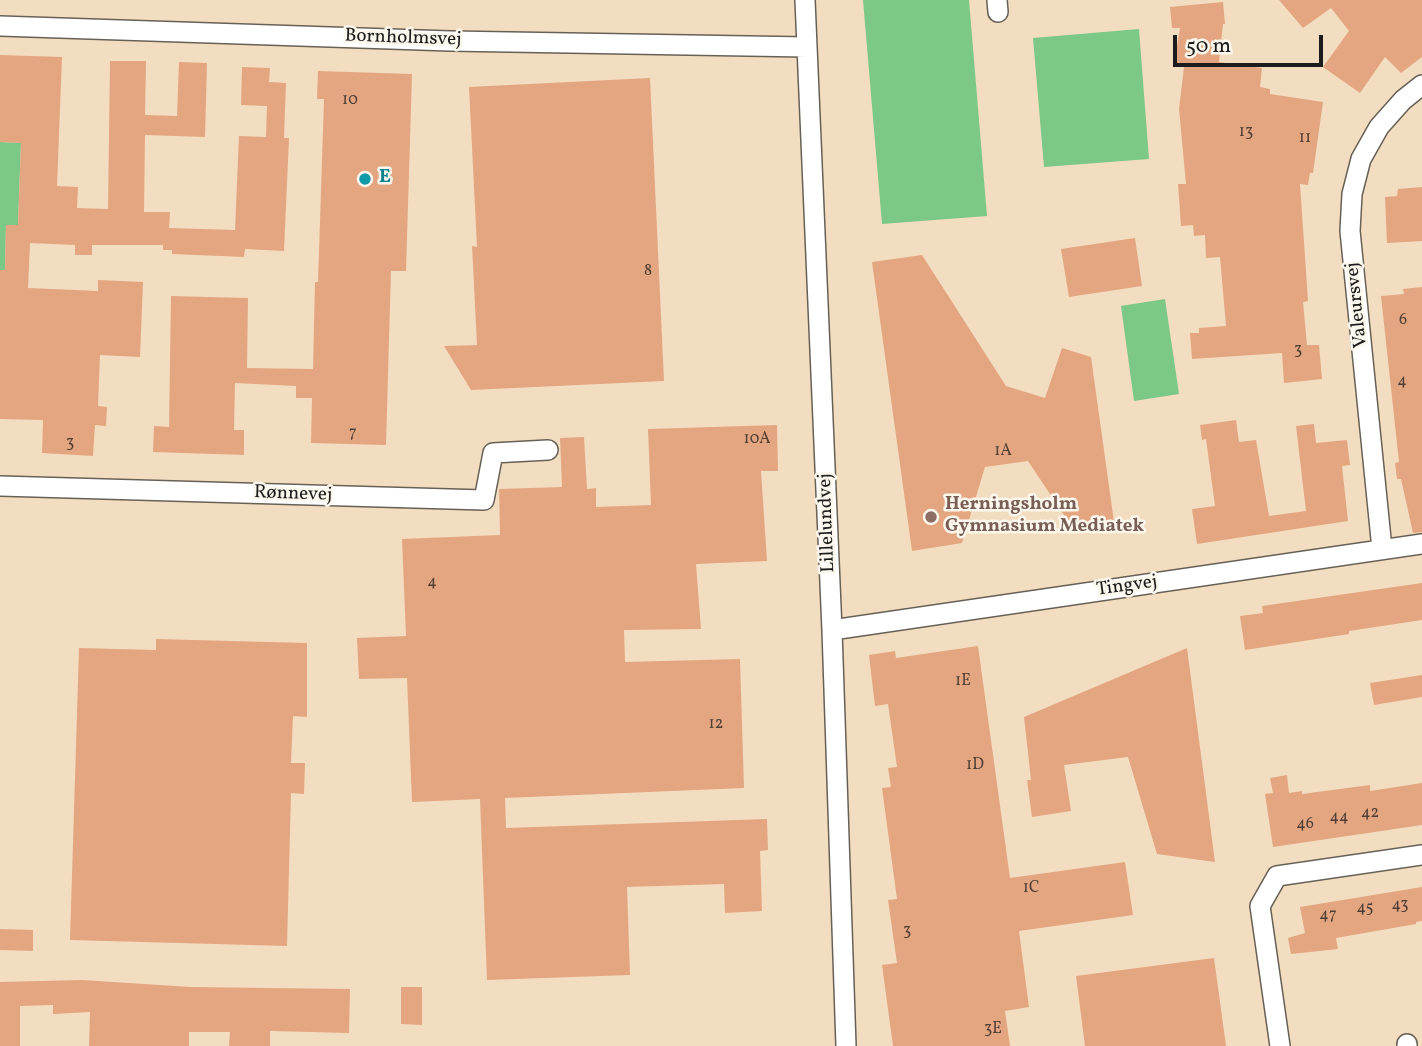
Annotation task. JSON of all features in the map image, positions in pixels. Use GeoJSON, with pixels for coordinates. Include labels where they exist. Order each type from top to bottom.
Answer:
{"type":"FeatureCollection","features":[{"type":"Feature","properties":{"kind":"street","name":"Lillelundvej"},"geometry":{"type":"LineString","coordinates":[[805,0],[832,630],[846,1046]]}},
{"type":"Feature","properties":{"kind":"street","name":"Bornholmsvej"},"geometry":{"type":"LineString","coordinates":[[0,26],[450,41],[807,47]]}},
{"type":"Feature","properties":{"kind":"street","name":"Valeursvej"},"geometry":{"type":"LineString","coordinates":[[1381,549],[1350,231],[1352,194],[1362,159],[1379,127],[1403,100],[1422,85]]}},
{"type":"Feature","properties":{"kind":"street","name":"Rønnevej"},"geometry":{"type":"LineString","coordinates":[[0,486],[484,500],[493,453],[548,450]]}},
{"type":"Feature","properties":{"kind":"street","name":"Tingvej"},"geometry":{"type":"LineString","coordinates":[[832,630],[1422,544]]}},
{"type":"Feature","properties":{"kind":"street"},"geometry":{"type":"LineString","coordinates":[[1280,1046],[1260,906],[1277,876],[1422,855]]}},
{"type":"Feature","properties":{"kind":"green space"},"geometry":{"type":"Polygon","coordinates":[[[863,0],[969,0],[987,216],[882,224],[863,0]]]}},
{"type":"Feature","properties":{"kind":"green space"},"geometry":{"type":"Polygon","coordinates":[[[1139,29],[1149,159],[1044,167],[1033,38],[1139,29]]]}},
{"type":"Feature","properties":{"kind":"green space"},"geometry":{"type":"Polygon","coordinates":[[[0,142],[21,143],[18,225],[6,225],[5,270],[0,270],[0,142]]]}},
{"type":"Feature","properties":{"kind":"green space"},"geometry":{"type":"Polygon","coordinates":[[[1165,299],[1179,394],[1134,401],[1121,306],[1165,299]]]}},
{"type":"Feature","properties":{"kind":"building"},"geometry":{"type":"Polygon","coordinates":[[[1279,0],[1422,0],[1422,57],[1401,73],[1385,57],[1360,93],[1323,67],[1349,31],[1331,8],[1303,28],[1279,0]]]}},
{"type":"Feature","properties":{"kind":"building"},"geometry":{"type":"Polygon","coordinates":[[[1223,2],[1225,24],[1219,62],[1262,68],[1260,87],[1270,89],[1270,94],[1323,102],[1313,173],[1310,173],[1308,185],[1300,184],[1308,301],[1303,302],[1307,345],[1319,345],[1322,379],[1284,383],[1282,353],[1192,359],[1190,333],[1199,333],[1199,328],[1226,326],[1220,257],[1206,258],[1205,235],[1194,236],[1193,225],[1181,226],[1178,184],[1186,184],[1179,109],[1184,67],[1174,64],[1180,28],[1172,28],[1170,7],[1223,2]]]}},
{"type":"Feature","properties":{"kind":"building"},"geometry":{"type":"Polygon","coordinates":[[[0,55],[62,57],[57,186],[78,187],[77,208],[108,209],[110,61],[146,61],[145,115],[177,116],[179,62],[207,63],[205,137],[145,135],[144,212],[170,212],[169,228],[235,230],[239,136],[266,137],[267,106],[241,105],[242,67],[270,68],[269,82],[286,83],[284,138],[289,138],[284,251],[245,249],[244,257],[172,254],[172,250],[163,250],[163,245],[92,245],[92,255],[75,255],[75,245],[30,243],[28,288],[98,291],[98,280],[143,282],[140,357],[100,355],[98,406],[107,407],[106,426],[95,425],[93,456],[42,453],[43,420],[0,419],[0,270],[5,270],[6,225],[18,225],[21,143],[0,142],[0,55]]]}},
{"type":"Feature","properties":{"kind":"building"},"geometry":{"type":"Polygon","coordinates":[[[318,71],[412,74],[406,271],[391,271],[386,445],[311,443],[312,398],[296,398],[296,386],[235,383],[234,430],[244,430],[244,455],[153,452],[154,426],[169,427],[171,296],[248,298],[247,368],[313,369],[324,99],[317,99],[318,71]]]}},
{"type":"Feature","properties":{"kind":"building"},"geometry":{"type":"Polygon","coordinates":[[[650,78],[664,381],[471,390],[444,346],[477,345],[472,246],[477,247],[469,87],[650,78]]]}},
{"type":"Feature","properties":{"kind":"building"},"geometry":{"type":"Polygon","coordinates":[[[1422,187],[1422,241],[1387,243],[1385,197],[1397,196],[1398,189],[1422,187]]]}},
{"type":"Feature","properties":{"kind":"building"},"geometry":{"type":"Polygon","coordinates":[[[1135,238],[1142,286],[1069,297],[1061,249],[1135,238]]]}},
{"type":"Feature","properties":{"kind":"building"},"geometry":{"type":"Polygon","coordinates":[[[922,255],[1006,386],[1045,398],[1062,348],[1091,357],[1114,522],[1072,527],[1028,461],[985,467],[962,543],[912,551],[872,262],[922,255]]]}},
{"type":"Feature","properties":{"kind":"building"},"geometry":{"type":"Polygon","coordinates":[[[1422,287],[1422,532],[1413,533],[1401,479],[1397,479],[1395,463],[1399,462],[1381,296],[1404,294],[1403,289],[1422,287]]]}},
{"type":"Feature","properties":{"kind":"building"},"geometry":{"type":"Polygon","coordinates":[[[1236,420],[1239,442],[1256,440],[1269,516],[1306,511],[1296,426],[1314,424],[1316,443],[1347,440],[1350,465],[1342,466],[1348,521],[1197,544],[1192,509],[1215,506],[1206,439],[1202,440],[1200,425],[1236,420]]]}},
{"type":"Feature","properties":{"kind":"building"},"geometry":{"type":"Polygon","coordinates":[[[777,425],[778,471],[761,471],[767,561],[696,564],[701,629],[624,630],[625,662],[740,659],[744,788],[505,798],[506,828],[767,819],[768,850],[760,851],[762,911],[725,913],[724,884],[627,887],[630,975],[487,980],[480,799],[412,802],[407,678],[359,679],[357,638],[406,636],[402,539],[500,535],[499,489],[562,487],[560,438],[584,437],[587,489],[596,488],[596,507],[651,505],[648,429],[777,425]]]}},
{"type":"Feature","properties":{"kind":"building"},"geometry":{"type":"Polygon","coordinates":[[[1422,583],[1422,620],[1245,650],[1240,616],[1263,613],[1262,606],[1422,583]]]}},
{"type":"Feature","properties":{"kind":"building"},"geometry":{"type":"Polygon","coordinates":[[[156,639],[307,643],[307,717],[293,716],[291,763],[305,763],[304,794],[291,793],[287,946],[70,940],[79,648],[156,650],[156,639]]]}},
{"type":"Feature","properties":{"kind":"building"},"geometry":{"type":"Polygon","coordinates":[[[978,646],[1010,878],[1125,862],[1133,915],[1019,931],[1029,1007],[1005,1011],[1010,1046],[893,1046],[882,965],[897,963],[888,900],[897,899],[882,788],[891,787],[888,768],[897,767],[888,704],[875,706],[869,655],[895,651],[896,658],[978,646]]]}},
{"type":"Feature","properties":{"kind":"building"},"geometry":{"type":"Polygon","coordinates":[[[1187,648],[1215,862],[1157,854],[1128,757],[1064,765],[1071,811],[1032,817],[1024,717],[1187,648]]]}},
{"type":"Feature","properties":{"kind":"building"},"geometry":{"type":"Polygon","coordinates":[[[1422,675],[1422,697],[1374,705],[1370,683],[1422,675]]]}},
{"type":"Feature","properties":{"kind":"building"},"geometry":{"type":"Polygon","coordinates":[[[1287,775],[1289,793],[1302,791],[1302,794],[1370,785],[1370,791],[1422,783],[1422,825],[1273,847],[1265,794],[1273,793],[1270,778],[1287,775]]]}},
{"type":"Feature","properties":{"kind":"building"},"geometry":{"type":"Polygon","coordinates":[[[1422,887],[1422,921],[1336,938],[1338,949],[1291,954],[1288,938],[1305,933],[1300,907],[1422,887]]]}},
{"type":"Feature","properties":{"kind":"building"},"geometry":{"type":"Polygon","coordinates":[[[0,929],[33,930],[33,951],[0,950],[0,929]]]}},
{"type":"Feature","properties":{"kind":"building"},"geometry":{"type":"Polygon","coordinates":[[[1214,958],[1226,1046],[1085,1046],[1076,976],[1214,958]]]}},
{"type":"Feature","properties":{"kind":"building"},"geometry":{"type":"Polygon","coordinates":[[[82,980],[191,987],[350,989],[349,1033],[270,1031],[270,1046],[229,1046],[230,1032],[189,1032],[189,1046],[89,1046],[90,1012],[53,1014],[53,1005],[20,1006],[20,1046],[0,1046],[0,982],[82,980]]]}},
{"type":"Feature","properties":{"kind":"building"},"geometry":{"type":"Polygon","coordinates":[[[401,987],[422,987],[422,1025],[401,1024],[401,987]]]}},
{"type":"Feature","properties":{"kind":"place","name":"E"},"geometry":{"type":"Point","coordinates":[365,179]}},
{"type":"Feature","properties":{"kind":"place","name":"Herningsholm Gymnasium Mediatek"},"geometry":{"type":"Point","coordinates":[931,517]}}]}
